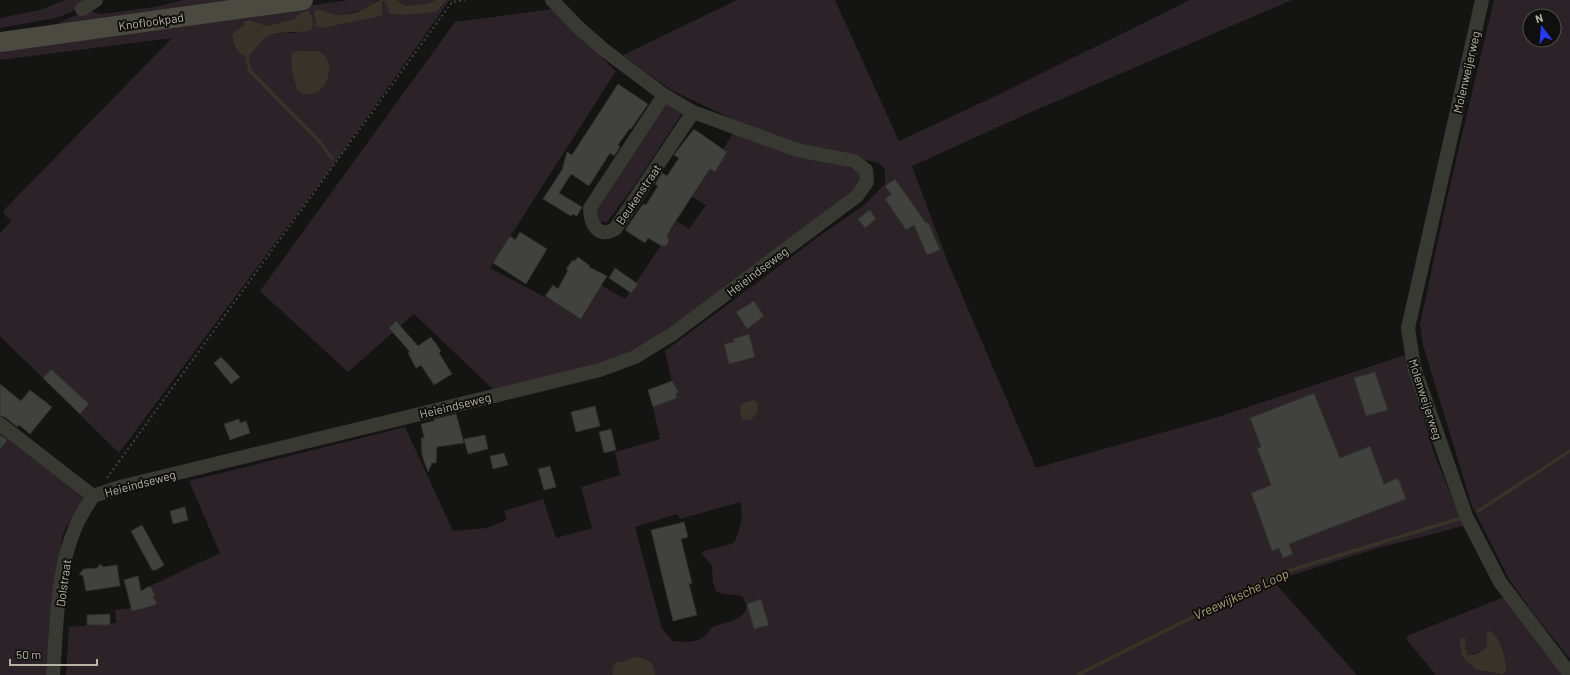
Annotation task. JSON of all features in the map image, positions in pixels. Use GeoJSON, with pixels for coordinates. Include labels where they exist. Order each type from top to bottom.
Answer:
{"type":"FeatureCollection","features":[{"type":"Feature","properties":{"kind":"main road","name":"Knoflookpad"},"geometry":{"type":"LineString","coordinates":[[0,42],[303,0]]}},
{"type":"Feature","properties":{"kind":"street"},"geometry":{"type":"LineString","coordinates":[[82,9],[96,0]]}},
{"type":"Feature","properties":{"kind":"street"},"geometry":{"type":"LineString","coordinates":[[552,0],[578,27],[603,49],[664,95],[693,112]]}},
{"type":"Feature","properties":{"kind":"street","name":"Molenweijerweg"},"geometry":{"type":"LineString","coordinates":[[1482,0],[1408,328],[1414,367],[1466,516],[1500,582],[1570,674]]}},
{"type":"Feature","properties":{"kind":"street","name":"Beukenstraat"},"geometry":{"type":"LineString","coordinates":[[664,95],[590,208],[590,218],[592,224],[601,232],[609,232],[615,229],[693,112]]}},
{"type":"Feature","properties":{"kind":"street","name":"Heieindseweg"},"geometry":{"type":"LineString","coordinates":[[0,424],[85,492],[93,496],[120,487],[600,370],[634,357],[674,333],[857,196],[867,182],[866,170],[854,161],[797,150],[693,112]]}},
{"type":"Feature","properties":{"kind":"street","name":"Dolstraat"},"geometry":{"type":"LineString","coordinates":[[53,675],[61,588],[67,554],[76,525],[93,496]]}},
{"type":"Feature","properties":{"kind":"path"},"geometry":{"type":"LineString","coordinates":[[93,496],[452,2],[466,0]]}},
{"type":"Feature","properties":{"kind":"shaded area"},"geometry":{"type":"Polygon","coordinates":[[[65,0],[90,0],[71,12],[56,18],[0,28],[0,18],[40,10],[65,0]]]}},
{"type":"Feature","properties":{"kind":"shaded area"},"geometry":{"type":"Polygon","coordinates":[[[184,0],[258,0],[60,28],[59,23],[87,10],[99,14],[110,13],[155,7],[184,0]]]}},
{"type":"Feature","properties":{"kind":"shaded area"},"geometry":{"type":"Polygon","coordinates":[[[349,0],[381,0],[376,1],[364,10],[339,15],[321,10],[315,16],[316,26],[381,16],[383,14],[383,1],[386,3],[389,14],[404,15],[440,8],[447,0],[458,0],[449,1],[331,168],[119,453],[0,336],[0,233],[11,221],[4,214],[4,210],[172,38],[0,60],[0,49],[349,0]],[[306,11],[294,19],[266,26],[246,20],[243,21],[244,25],[238,29],[252,54],[262,41],[271,35],[279,33],[295,33],[311,14],[309,11],[306,11]],[[300,50],[291,63],[296,87],[313,50],[307,52],[300,50]]]}},
{"type":"Feature","properties":{"kind":"shaded area"},"geometry":{"type":"Polygon","coordinates":[[[381,0],[397,0],[406,6],[430,3],[435,0],[447,0],[436,12],[404,15],[389,14],[386,3],[383,1],[383,14],[381,16],[321,28],[316,27],[314,11],[320,10],[339,15],[348,14],[361,10],[381,0]]]}},
{"type":"Feature","properties":{"kind":"shaded area"},"geometry":{"type":"Polygon","coordinates":[[[394,0],[435,0],[430,3],[406,6],[401,2],[394,0]]]}},
{"type":"Feature","properties":{"kind":"shaded area"},"geometry":{"type":"Polygon","coordinates":[[[737,0],[835,0],[899,141],[998,95],[1190,0],[1292,0],[1029,113],[912,166],[947,260],[1036,468],[1218,417],[1405,355],[1434,453],[1463,526],[1375,549],[1273,581],[1357,675],[655,675],[655,673],[633,657],[622,662],[616,662],[613,669],[613,675],[66,675],[69,627],[116,623],[115,610],[145,606],[142,590],[220,553],[189,481],[405,427],[453,531],[487,528],[507,520],[504,511],[543,499],[556,538],[592,528],[581,487],[620,475],[615,452],[660,439],[651,399],[675,396],[665,351],[822,234],[863,206],[885,184],[885,169],[879,163],[823,151],[766,135],[673,91],[623,55],[737,0]],[[740,502],[680,519],[677,514],[635,527],[662,629],[673,641],[690,642],[700,639],[704,637],[711,628],[743,615],[746,610],[746,604],[742,596],[719,593],[716,591],[713,582],[712,566],[702,554],[704,551],[734,543],[741,523],[740,502]]]}},
{"type":"Feature","properties":{"kind":"shaded area"},"geometry":{"type":"Polygon","coordinates":[[[1494,0],[1570,0],[1570,659],[1533,613],[1509,579],[1472,506],[1423,345],[1420,324],[1448,194],[1494,0]]]}},
{"type":"Feature","properties":{"kind":"shaded area"},"geometry":{"type":"Polygon","coordinates":[[[552,9],[589,42],[616,71],[490,268],[552,301],[564,304],[596,282],[625,299],[677,221],[689,229],[706,205],[692,197],[734,132],[855,169],[860,172],[861,185],[634,356],[496,392],[414,314],[348,372],[260,291],[455,22],[552,9]]]}},
{"type":"Feature","properties":{"kind":"shaded area"},"geometry":{"type":"Polygon","coordinates":[[[306,11],[309,11],[312,17],[313,25],[311,30],[281,33],[269,36],[246,57],[240,54],[236,48],[232,36],[234,32],[244,25],[243,21],[249,20],[266,26],[294,19],[306,11]]]}},
{"type":"Feature","properties":{"kind":"shaded area"},"geometry":{"type":"Polygon","coordinates":[[[300,50],[320,52],[327,60],[329,67],[327,80],[318,91],[312,94],[302,93],[298,91],[296,87],[291,60],[293,52],[300,50]]]}},
{"type":"Feature","properties":{"kind":"shaded area"},"geometry":{"type":"Polygon","coordinates":[[[667,101],[684,109],[681,115],[634,186],[607,222],[600,222],[591,211],[667,101]]]}},
{"type":"Feature","properties":{"kind":"shaded area"},"geometry":{"type":"Polygon","coordinates":[[[753,400],[757,403],[757,413],[751,420],[743,420],[740,414],[741,404],[753,400]]]}},
{"type":"Feature","properties":{"kind":"shaded area"},"geometry":{"type":"Polygon","coordinates":[[[0,429],[83,497],[84,500],[64,531],[62,539],[47,675],[0,675],[0,429]]]}},
{"type":"Feature","properties":{"kind":"shaded area"},"geometry":{"type":"Polygon","coordinates":[[[1504,597],[1566,675],[1502,675],[1506,671],[1503,651],[1498,640],[1487,632],[1487,647],[1481,652],[1468,655],[1465,648],[1466,639],[1460,645],[1476,670],[1497,673],[1500,675],[1436,675],[1406,639],[1409,635],[1504,597]]]}},
{"type":"Feature","properties":{"kind":"shaded area"},"geometry":{"type":"Polygon","coordinates":[[[1490,631],[1497,638],[1504,654],[1506,671],[1502,675],[1476,670],[1463,657],[1460,639],[1463,637],[1466,639],[1465,648],[1468,655],[1474,654],[1487,647],[1487,632],[1490,631]]]}},
{"type":"Feature","properties":{"kind":"shaded area"},"geometry":{"type":"Polygon","coordinates":[[[633,657],[645,659],[651,663],[655,670],[655,675],[613,675],[612,669],[616,662],[622,662],[633,657]]]}},
{"type":"Feature","properties":{"kind":"building"},"geometry":{"type":"Polygon","coordinates":[[[618,84],[648,104],[618,145],[620,147],[614,156],[610,153],[589,186],[571,174],[559,193],[582,207],[577,216],[573,214],[571,216],[543,199],[562,170],[567,152],[572,155],[618,84]]]}},
{"type":"Feature","properties":{"kind":"building"},"geometry":{"type":"Polygon","coordinates":[[[694,129],[727,152],[715,172],[710,169],[675,222],[667,236],[669,241],[666,246],[662,246],[648,238],[645,243],[625,230],[643,204],[646,205],[658,186],[655,184],[662,173],[667,176],[679,158],[674,155],[694,129]]]}},
{"type":"Feature","properties":{"kind":"building"},"geometry":{"type":"Polygon","coordinates":[[[895,179],[926,223],[928,222],[940,250],[927,255],[914,225],[906,230],[885,199],[891,194],[885,186],[895,179]]]}},
{"type":"Feature","properties":{"kind":"building"},"geometry":{"type":"Polygon","coordinates":[[[870,210],[876,219],[865,228],[858,219],[870,210]]]}},
{"type":"Feature","properties":{"kind":"building"},"geometry":{"type":"Polygon","coordinates":[[[520,232],[547,249],[526,284],[493,263],[510,236],[515,240],[520,232]]]}},
{"type":"Feature","properties":{"kind":"building"},"geometry":{"type":"Polygon","coordinates":[[[578,257],[590,266],[589,267],[607,276],[581,319],[545,296],[553,285],[558,289],[568,270],[566,269],[573,260],[575,261],[578,257]]]}},
{"type":"Feature","properties":{"kind":"building"},"geometry":{"type":"Polygon","coordinates":[[[615,268],[638,284],[631,293],[609,278],[615,268]]]}},
{"type":"Feature","properties":{"kind":"building"},"geometry":{"type":"Polygon","coordinates":[[[754,301],[764,316],[747,329],[736,312],[754,301]]]}},
{"type":"Feature","properties":{"kind":"building"},"geometry":{"type":"Polygon","coordinates":[[[396,321],[418,346],[431,337],[441,351],[439,353],[452,374],[434,385],[421,365],[416,368],[408,353],[410,352],[389,328],[396,321]]]}},
{"type":"Feature","properties":{"kind":"building"},"geometry":{"type":"Polygon","coordinates":[[[749,334],[755,357],[729,364],[724,344],[734,342],[733,339],[749,334]]]}},
{"type":"Feature","properties":{"kind":"building"},"geometry":{"type":"Polygon","coordinates":[[[221,357],[240,377],[231,384],[214,363],[221,357]]]}},
{"type":"Feature","properties":{"kind":"building"},"geometry":{"type":"Polygon","coordinates":[[[51,369],[89,404],[80,414],[43,378],[51,369]]]}},
{"type":"Feature","properties":{"kind":"building"},"geometry":{"type":"Polygon","coordinates":[[[1375,372],[1388,410],[1366,416],[1354,378],[1375,372]]]}},
{"type":"Feature","properties":{"kind":"building"},"geometry":{"type":"Polygon","coordinates":[[[672,381],[678,391],[676,394],[677,398],[653,407],[648,390],[672,381]]]}},
{"type":"Feature","properties":{"kind":"building"},"geometry":{"type":"Polygon","coordinates":[[[0,384],[21,401],[30,390],[52,407],[30,434],[19,425],[17,427],[5,417],[0,416],[0,384]]]}},
{"type":"Feature","properties":{"kind":"building"},"geometry":{"type":"Polygon","coordinates":[[[1314,393],[1340,458],[1370,446],[1384,484],[1398,478],[1406,499],[1289,544],[1293,554],[1283,558],[1279,548],[1272,551],[1251,493],[1271,485],[1257,448],[1261,447],[1250,418],[1314,393]]]}},
{"type":"Feature","properties":{"kind":"building"},"geometry":{"type":"Polygon","coordinates":[[[595,406],[600,426],[576,432],[571,412],[595,406]]]}},
{"type":"Feature","properties":{"kind":"building"},"geometry":{"type":"Polygon","coordinates":[[[456,414],[464,443],[437,447],[436,463],[432,463],[428,472],[422,455],[421,438],[424,438],[421,424],[434,421],[434,419],[456,414]]]}},
{"type":"Feature","properties":{"kind":"building"},"geometry":{"type":"Polygon","coordinates":[[[239,419],[240,423],[246,421],[250,433],[230,440],[224,424],[239,419]]]}},
{"type":"Feature","properties":{"kind":"building"},"geometry":{"type":"Polygon","coordinates":[[[611,429],[616,450],[604,453],[599,432],[611,429]]]}},
{"type":"Feature","properties":{"kind":"building"},"geometry":{"type":"Polygon","coordinates":[[[0,435],[7,440],[0,449],[0,435]]]}},
{"type":"Feature","properties":{"kind":"building"},"geometry":{"type":"Polygon","coordinates":[[[485,435],[488,449],[468,454],[464,439],[485,435]]]}},
{"type":"Feature","properties":{"kind":"building"},"geometry":{"type":"Polygon","coordinates":[[[504,453],[508,465],[493,469],[490,456],[504,453]]]}},
{"type":"Feature","properties":{"kind":"building"},"geometry":{"type":"Polygon","coordinates":[[[550,466],[556,487],[544,490],[538,469],[550,466]]]}},
{"type":"Feature","properties":{"kind":"building"},"geometry":{"type":"Polygon","coordinates":[[[185,507],[188,520],[173,524],[170,511],[185,507]]]}},
{"type":"Feature","properties":{"kind":"building"},"geometry":{"type":"Polygon","coordinates":[[[684,522],[688,537],[681,539],[692,583],[689,584],[697,615],[673,621],[651,530],[684,522]]]}},
{"type":"Feature","properties":{"kind":"building"},"geometry":{"type":"Polygon","coordinates":[[[142,525],[164,565],[156,570],[152,570],[131,531],[142,525]]]}},
{"type":"Feature","properties":{"kind":"building"},"geometry":{"type":"Polygon","coordinates":[[[100,564],[103,567],[117,565],[120,586],[86,591],[83,576],[79,574],[84,569],[97,568],[100,564]]]}},
{"type":"Feature","properties":{"kind":"building"},"geometry":{"type":"Polygon","coordinates":[[[138,576],[141,591],[150,586],[155,595],[153,596],[157,604],[132,611],[124,580],[138,576]]]}},
{"type":"Feature","properties":{"kind":"building"},"geometry":{"type":"Polygon","coordinates":[[[761,599],[769,625],[754,629],[747,604],[761,599]]]}},
{"type":"Feature","properties":{"kind":"building"},"geometry":{"type":"Polygon","coordinates":[[[110,614],[110,625],[87,625],[87,615],[110,614]]]}},
{"type":"Feature","properties":{"kind":"waterway"},"geometry":{"type":"LineString","coordinates":[[247,56],[250,71],[320,142],[332,158]]}},
{"type":"Feature","properties":{"kind":"waterway","name":"Vreewijksche Loop"},"geometry":{"type":"LineString","coordinates":[[1478,511],[1570,451]]}},
{"type":"Feature","properties":{"kind":"waterway","name":"Vreewijksche Loop"},"geometry":{"type":"LineString","coordinates":[[1077,675],[1278,574],[1458,519]]}}]}
